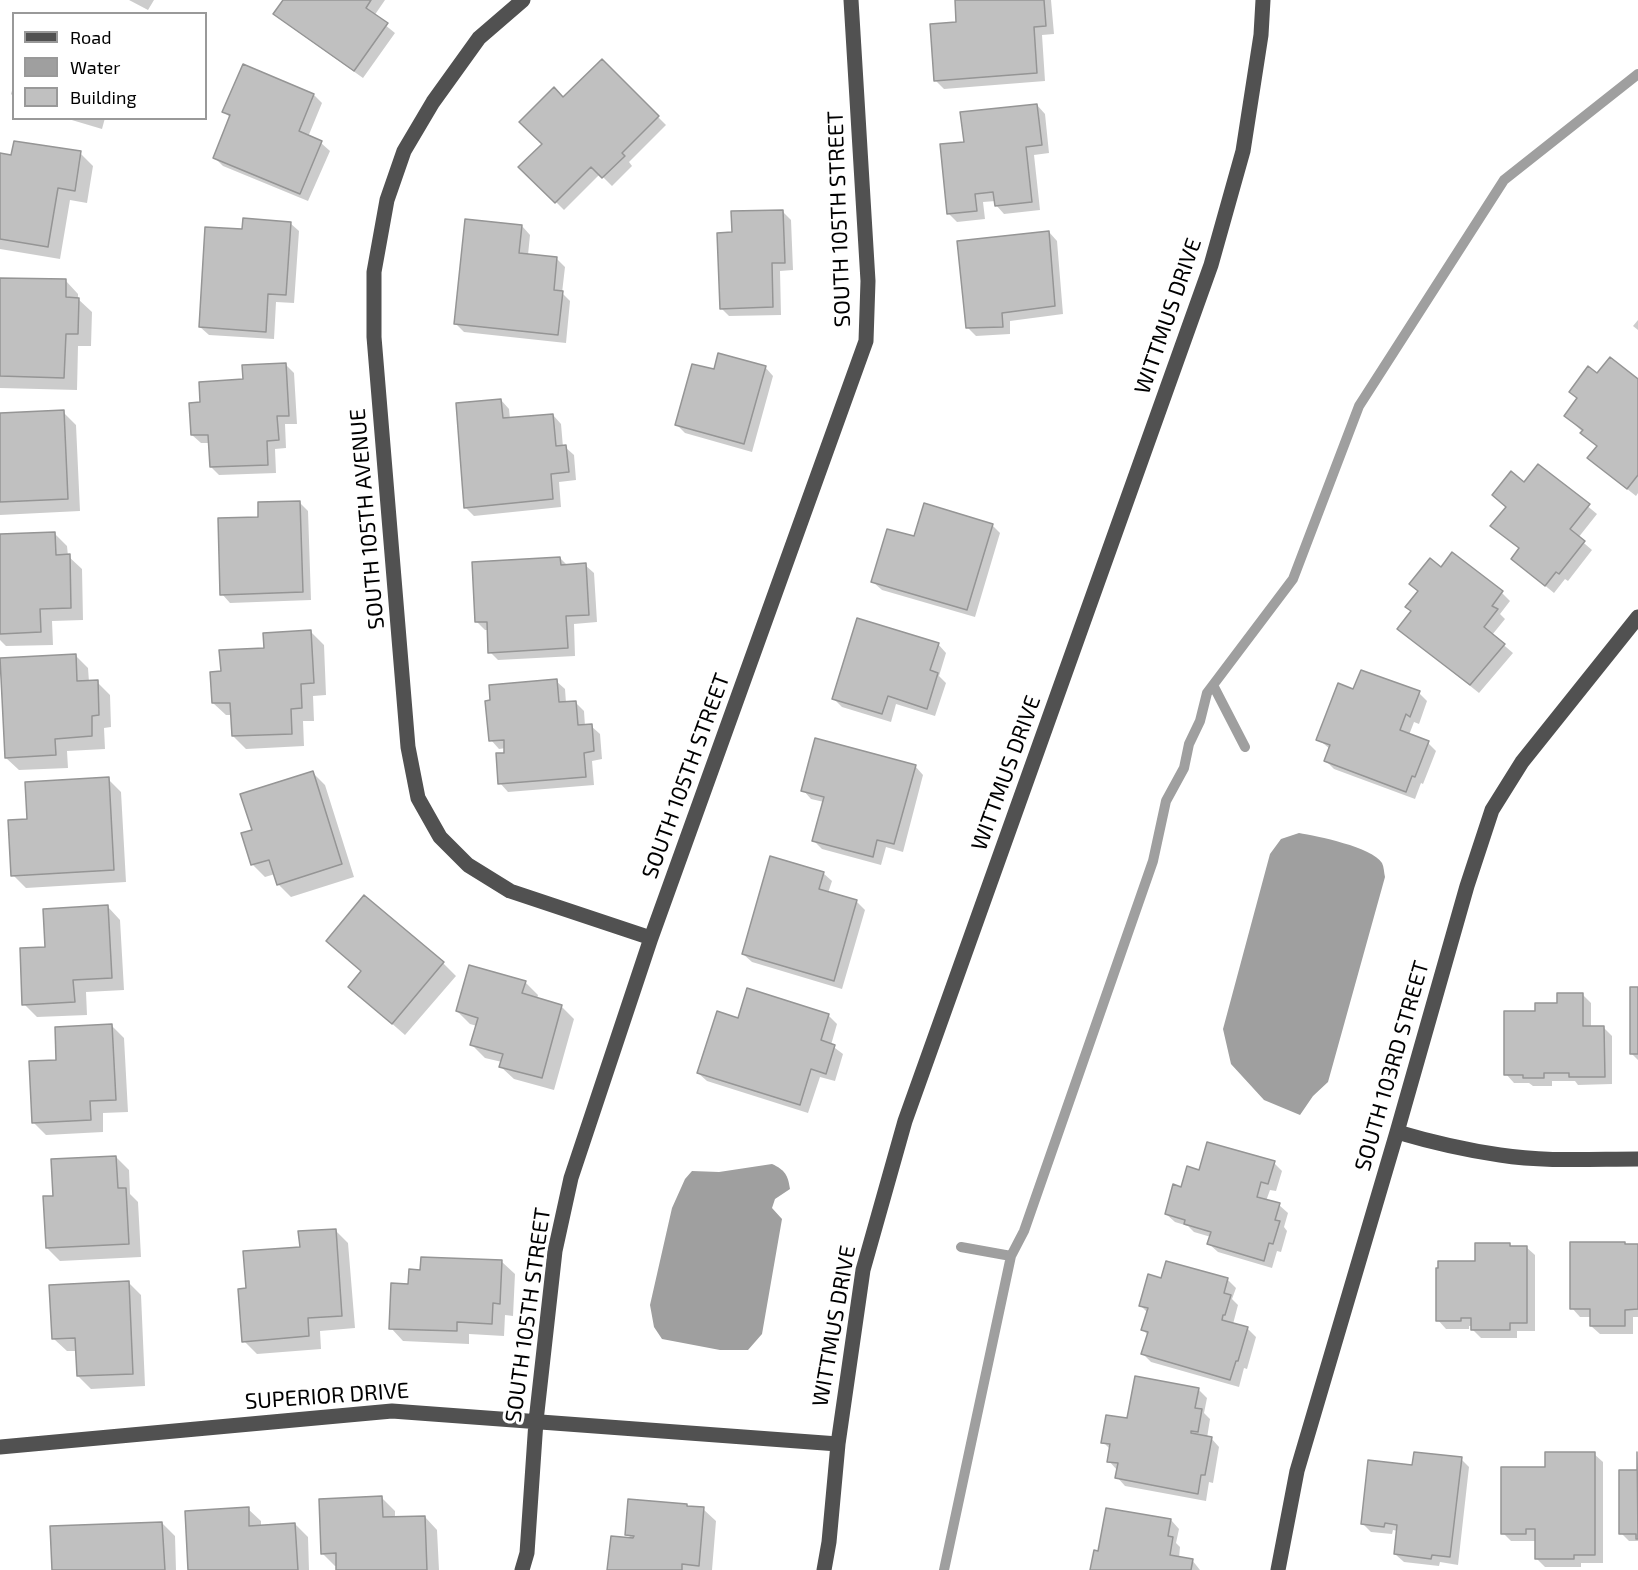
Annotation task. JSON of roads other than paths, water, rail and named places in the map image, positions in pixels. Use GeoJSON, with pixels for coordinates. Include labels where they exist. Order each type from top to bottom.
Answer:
{"type":"FeatureCollection","features":[{"type":"Feature","properties":{"kind":"street","name":"SOUTH 105TH AVENUE"},"geometry":{"type":"LineString","coordinates":[[524,0],[479,38],[433,102],[404,151],[387,200],[374,272],[374,337],[408,747],[418,798],[440,837],[468,866],[510,891],[651,938]]}},
{"type":"Feature","properties":{"kind":"street","name":"SOUTH 105TH STREET"},"geometry":{"type":"LineString","coordinates":[[522,1570],[526,1553],[536,1421],[555,1251],[571,1178],[651,938],[866,340],[868,281],[851,0]]}},
{"type":"Feature","properties":{"kind":"street","name":"WITTMUS DRIVE"},"geometry":{"type":"LineString","coordinates":[[824,1570],[830,1542],[837,1444],[862,1270],[905,1121],[1211,265],[1243,151],[1261,35],[1263,0]]}},
{"type":"Feature","properties":{"kind":"street","name":"SOUTH 103RD STREET"},"geometry":{"type":"LineString","coordinates":[[1278,1570],[1297,1471],[1467,886],[1492,810],[1522,762],[1638,617]]}},
{"type":"Feature","properties":{"kind":"street"},"geometry":{"type":"LineString","coordinates":[[1397,1132],[1451,1147],[1502,1156],[1553,1159],[1638,1159]]}},
{"type":"Feature","properties":{"kind":"street","name":"SUPERIOR DRIVE"},"geometry":{"type":"LineString","coordinates":[[0,1447],[392,1411],[837,1444]]}},
{"type":"Feature","properties":{"kind":"water"},"geometry":{"type":"Polygon","coordinates":[[[1299,833],[1344,843],[1367,852],[1382,863],[1385,877],[1328,1082],[1313,1096],[1300,1115],[1264,1100],[1231,1064],[1223,1029],[1270,854],[1281,839],[1299,833]]]}},
{"type":"Feature","properties":{"kind":"water"},"geometry":{"type":"Polygon","coordinates":[[[772,1164],[785,1174],[790,1189],[775,1199],[772,1208],[782,1219],[762,1334],[748,1350],[720,1350],[662,1339],[654,1327],[650,1305],[672,1208],[685,1179],[692,1171],[719,1172],[772,1164]]]}},
{"type":"Feature","properties":{"kind":"waterway"},"geometry":{"type":"LineString","coordinates":[[961,1247],[1011,1256],[1024,1231],[1153,861],[1166,801],[1184,768],[1189,744],[1200,721],[1207,693],[1293,579],[1359,406],[1504,180],[1638,74]]}},
{"type":"Feature","properties":{"kind":"waterway"},"geometry":{"type":"LineString","coordinates":[[1213,685],[1245,747]]}},
{"type":"Feature","properties":{"kind":"waterway"},"geometry":{"type":"LineString","coordinates":[[944,1570],[1011,1256]]}}]}
